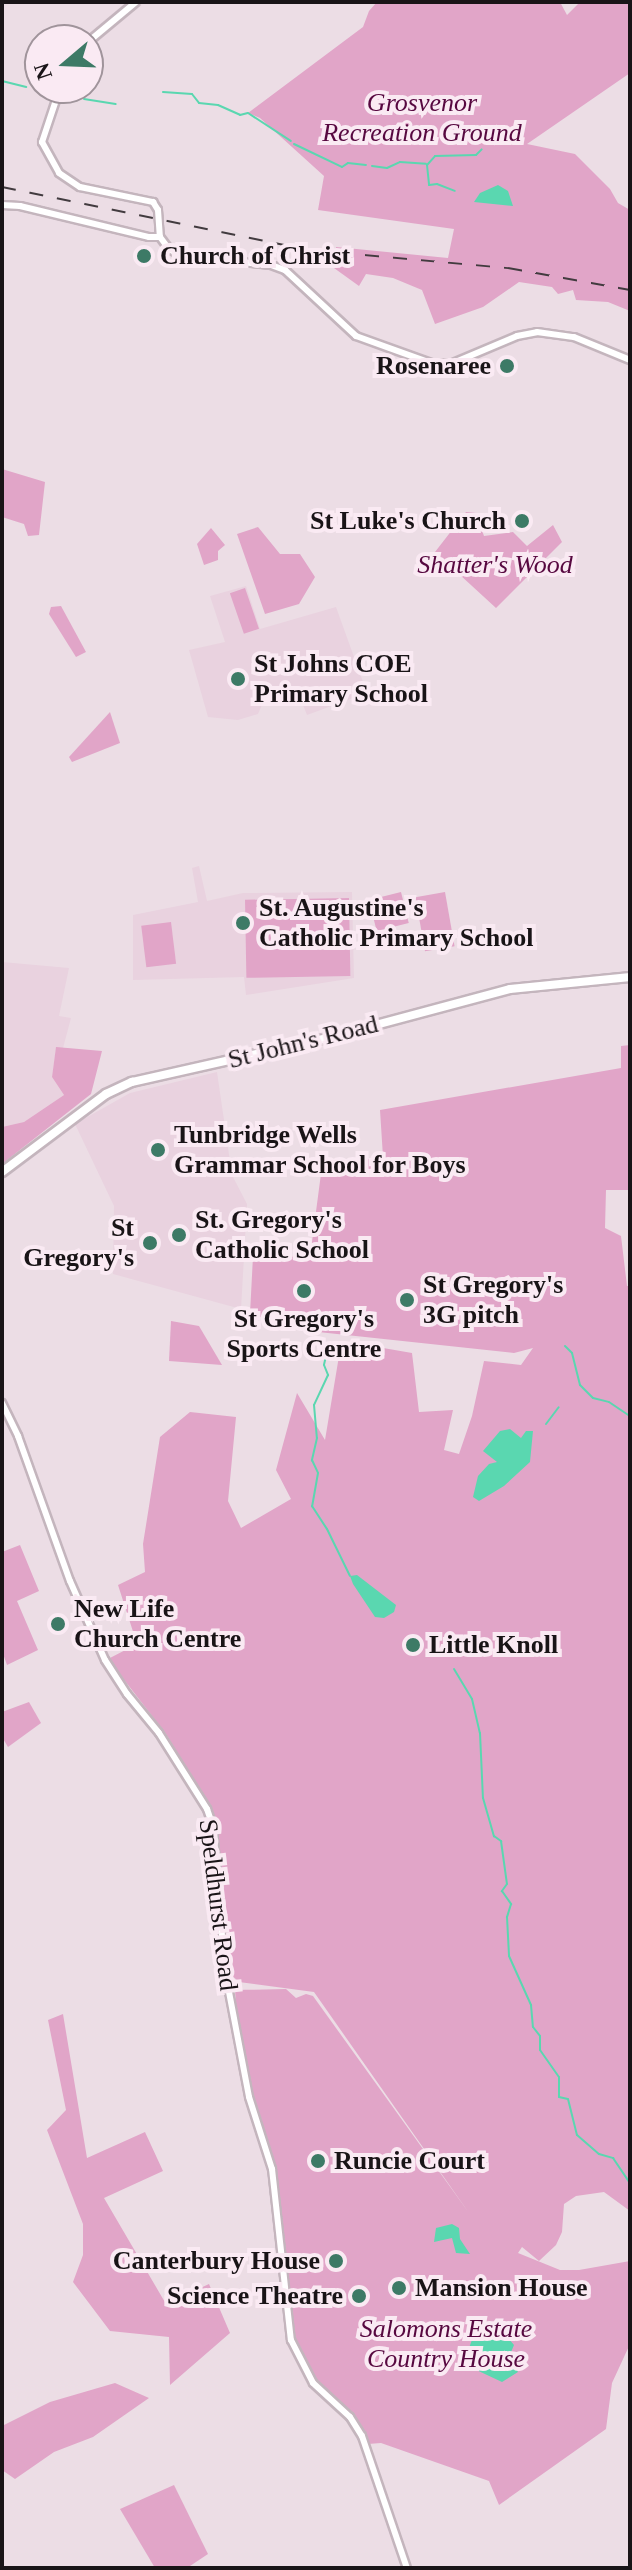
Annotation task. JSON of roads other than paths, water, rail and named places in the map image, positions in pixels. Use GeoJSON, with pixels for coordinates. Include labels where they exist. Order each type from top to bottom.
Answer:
{"type":"FeatureCollection","features":[{"type":"Feature","properties":{"kind":"highway","name":"St John's Road"},"geometry":{"type":"LineString","coordinates":[[2,1172],[106,1094],[132,1082],[327,1038],[510,989],[630,977]]}},
{"type":"Feature","properties":{"kind":"street"},"geometry":{"type":"LineString","coordinates":[[104,29],[136,2]]}},
{"type":"Feature","properties":{"kind":"street"},"geometry":{"type":"LineString","coordinates":[[54,104],[42,137],[44,150],[59,173],[80,187],[153,202],[158,210],[160,237],[169,249],[183,256],[271,265],[285,270],[356,336],[431,363],[453,363],[517,336],[537,332],[574,337],[630,360]]}},
{"type":"Feature","properties":{"kind":"street"},"geometry":{"type":"LineString","coordinates":[[2,205],[20,206],[160,237]]}},
{"type":"Feature","properties":{"kind":"street","name":"Speldhurst Road"},"geometry":{"type":"LineString","coordinates":[[2,1403],[18,1436],[70,1581],[105,1660],[127,1694],[159,1733],[207,1809],[213,1826],[225,1971],[249,2097],[272,2169],[291,2340],[304,2369],[322,2394],[350,2417],[362,2436],[407,2568]]}},
{"type":"Feature","properties":{"kind":"waterway"},"geometry":{"type":"LineString","coordinates":[[2,81],[24,86]]}},
{"type":"Feature","properties":{"kind":"waterway"},"geometry":{"type":"LineString","coordinates":[[163,92],[192,94],[199,103],[218,105],[240,115],[248,113],[291,141]]}},
{"type":"Feature","properties":{"kind":"waterway"},"geometry":{"type":"LineString","coordinates":[[104,102],[116,104]]}},
{"type":"Feature","properties":{"kind":"waterway"},"geometry":{"type":"LineString","coordinates":[[294,144],[342,167],[348,163],[366,165]]}},
{"type":"Feature","properties":{"kind":"waterway"},"geometry":{"type":"LineString","coordinates":[[427,165],[435,156],[476,155],[482,149]]}},
{"type":"Feature","properties":{"kind":"waterway"},"geometry":{"type":"LineString","coordinates":[[372,166],[387,168],[400,162],[426,164]]}},
{"type":"Feature","properties":{"kind":"waterway"},"geometry":{"type":"LineString","coordinates":[[427,165],[429,185],[437,184],[455,191]]}},
{"type":"Feature","properties":{"kind":"waterway"},"geometry":{"type":"LineString","coordinates":[[565,1346],[572,1353],[580,1385],[593,1398],[609,1402],[630,1416]]}},
{"type":"Feature","properties":{"kind":"waterway"},"geometry":{"type":"LineString","coordinates":[[326,1356],[324,1365],[328,1375],[314,1405],[317,1438],[312,1460],[318,1473],[312,1506],[350,1576]]}},
{"type":"Feature","properties":{"kind":"waterway"},"geometry":{"type":"LineString","coordinates":[[546,1424],[559,1407]]}},
{"type":"Feature","properties":{"kind":"waterway"},"geometry":{"type":"LineString","coordinates":[[454,1669],[472,1699],[480,1733],[483,1798],[494,1836],[501,1841],[507,1884],[502,1891],[511,1904],[507,1917],[509,1956],[531,2005],[533,2027],[540,2036],[540,2050],[559,2077],[559,2097],[568,2099],[577,2135],[599,2154],[613,2158],[630,2183]]}},
{"type":"Feature","properties":{"kind":"railway"},"geometry":{"type":"LineString","coordinates":[[2,187],[309,250],[508,268],[630,290]]}},
{"type":"Feature","properties":{"kind":"place","name":"Church of Christ"},"geometry":{"type":"Point","coordinates":[144,256]}},
{"type":"Feature","properties":{"kind":"place","name":"Rosenaree"},"geometry":{"type":"Point","coordinates":[507,366]}},
{"type":"Feature","properties":{"kind":"place","name":"St Luke's Church"},"geometry":{"type":"Point","coordinates":[522,521]}},
{"type":"Feature","properties":{"kind":"place","name":"St Johns COE Primary School"},"geometry":{"type":"Point","coordinates":[238,679]}},
{"type":"Feature","properties":{"kind":"place","name":"St. Augustine's Catholic Primary School"},"geometry":{"type":"Point","coordinates":[243,923]}},
{"type":"Feature","properties":{"kind":"place","name":"Tunbridge Wells Grammar School for Boys"},"geometry":{"type":"Point","coordinates":[158,1150]}},
{"type":"Feature","properties":{"kind":"place","name":"St. Gregory's Catholic School"},"geometry":{"type":"Point","coordinates":[179,1235]}},
{"type":"Feature","properties":{"kind":"place","name":"St Gregory's"},"geometry":{"type":"Point","coordinates":[150,1243]}},
{"type":"Feature","properties":{"kind":"place","name":"St Gregory's Sports Centre"},"geometry":{"type":"Point","coordinates":[304,1291]}},
{"type":"Feature","properties":{"kind":"place","name":"St Gregory's 3G pitch"},"geometry":{"type":"Point","coordinates":[407,1300]}},
{"type":"Feature","properties":{"kind":"place","name":"New Life Church Centre"},"geometry":{"type":"Point","coordinates":[58,1624]}},
{"type":"Feature","properties":{"kind":"place","name":"Little Knoll"},"geometry":{"type":"Point","coordinates":[413,1645]}},
{"type":"Feature","properties":{"kind":"place","name":"Runcie Court"},"geometry":{"type":"Point","coordinates":[318,2161]}},
{"type":"Feature","properties":{"kind":"place","name":"Canterbury House"},"geometry":{"type":"Point","coordinates":[336,2261]}},
{"type":"Feature","properties":{"kind":"place","name":"Mansion House"},"geometry":{"type":"Point","coordinates":[399,2288]}},
{"type":"Feature","properties":{"kind":"place","name":"Science Theatre"},"geometry":{"type":"Point","coordinates":[359,2296]}},
{"type":"Feature","properties":{"kind":"park label","name":"Grosvenor Recreation Ground"},"geometry":{"type":"Point","coordinates":[422,118]}},
{"type":"Feature","properties":{"kind":"park label","name":"Shatter's Wood"},"geometry":{"type":"Point","coordinates":[495,565]}},
{"type":"Feature","properties":{"kind":"park label","name":"Salomons Estate Country House"},"geometry":{"type":"Point","coordinates":[446,2344]}}]}
